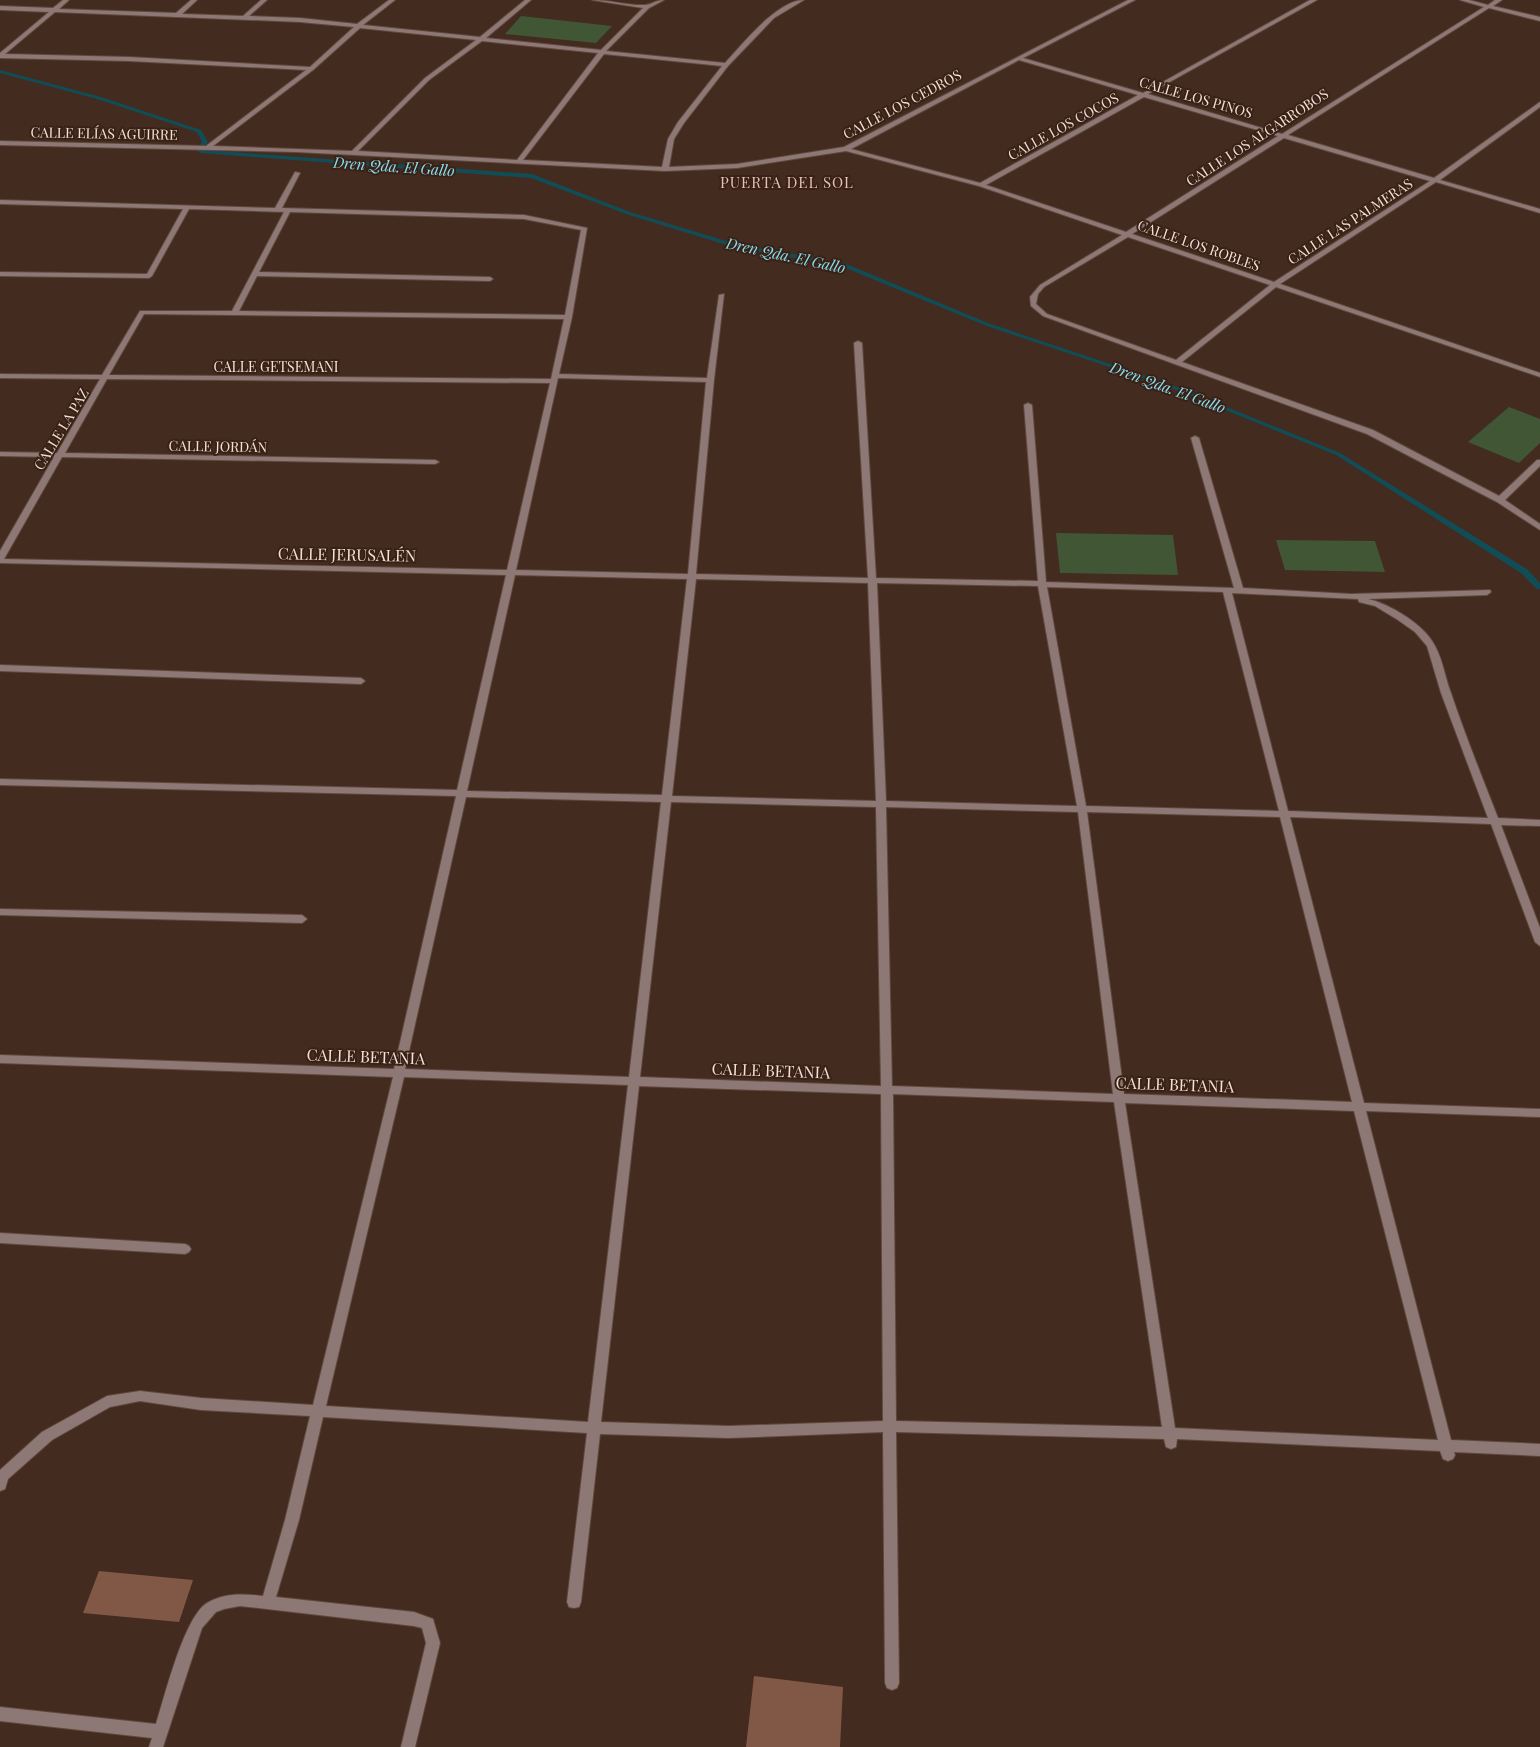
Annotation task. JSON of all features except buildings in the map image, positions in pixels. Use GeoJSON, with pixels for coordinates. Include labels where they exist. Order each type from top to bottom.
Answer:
{"type":"FeatureCollection","features":[{"type":"Feature","properties":{"kind":"street"},"geometry":{"type":"LineString","coordinates":[[0,56],[66,0]]}},
{"type":"Feature","properties":{"kind":"street"},"geometry":{"type":"LineString","coordinates":[[178,14],[194,0]]}},
{"type":"Feature","properties":{"kind":"street"},"geometry":{"type":"LineString","coordinates":[[246,16],[264,0]]}},
{"type":"Feature","properties":{"kind":"street"},"geometry":{"type":"LineString","coordinates":[[208,148],[311,70],[360,25],[392,0]]}},
{"type":"Feature","properties":{"kind":"street"},"geometry":{"type":"LineString","coordinates":[[353,153],[427,79],[481,39],[528,0]]}},
{"type":"Feature","properties":{"kind":"street"},"geometry":{"type":"LineString","coordinates":[[595,0],[646,7]]}},
{"type":"Feature","properties":{"kind":"street"},"geometry":{"type":"LineString","coordinates":[[518,162],[603,51],[646,7],[661,0]]}},
{"type":"Feature","properties":{"kind":"street"},"geometry":{"type":"LineString","coordinates":[[665,169],[671,139],[681,122],[726,65],[772,16],[800,0]]}},
{"type":"Feature","properties":{"kind":"street","name":"CALLE LOS CEDROS"},"geometry":{"type":"LineString","coordinates":[[518,162],[665,169],[737,166],[846,149],[1132,0]]}},
{"type":"Feature","properties":{"kind":"street","name":"CALLE LOS COCOS"},"geometry":{"type":"LineString","coordinates":[[981,185],[1314,0]]}},
{"type":"Feature","properties":{"kind":"street"},"geometry":{"type":"LineString","coordinates":[[1463,0],[1540,19]]}},
{"type":"Feature","properties":{"kind":"street","name":"CALLE LOS ALGARROBOS"},"geometry":{"type":"LineString","coordinates":[[1176,363],[1045,315],[1032,305],[1032,299],[1042,286],[1130,234],[1282,135],[1499,0]]}},
{"type":"Feature","properties":{"kind":"street"},"geometry":{"type":"LineString","coordinates":[[0,8],[246,16],[360,25],[726,65]]}},
{"type":"Feature","properties":{"kind":"street"},"geometry":{"type":"LineString","coordinates":[[0,56],[129,59],[311,70]]}},
{"type":"Feature","properties":{"kind":"street","name":"CALLE LOS PINOS"},"geometry":{"type":"LineString","coordinates":[[1018,58],[1540,211]]}},
{"type":"Feature","properties":{"kind":"street","name":"CALLE LAS PALMERAS"},"geometry":{"type":"LineString","coordinates":[[1176,363],[1276,284],[1435,180],[1540,104]]}},
{"type":"Feature","properties":{"kind":"street","name":"CALLE ELÍAS AGUIRRE"},"geometry":{"type":"LineString","coordinates":[[0,143],[353,153],[518,162]]}},
{"type":"Feature","properties":{"kind":"street","name":"CALLE LOS ROBLES"},"geometry":{"type":"LineString","coordinates":[[846,149],[981,185],[1130,234],[1540,375]]}},
{"type":"Feature","properties":{"kind":"street"},"geometry":{"type":"LineString","coordinates":[[297,173],[254,274],[234,312],[568,317]]}},
{"type":"Feature","properties":{"kind":"street"},"geometry":{"type":"LineString","coordinates":[[0,202],[524,217],[585,229],[568,317],[400,1073],[292,1520],[268,1602]]}},
{"type":"Feature","properties":{"kind":"street"},"geometry":{"type":"LineString","coordinates":[[0,274],[148,276],[187,207]]}},
{"type":"Feature","properties":{"kind":"street"},"geometry":{"type":"LineString","coordinates":[[254,274],[490,279]]}},
{"type":"Feature","properties":{"kind":"street"},"geometry":{"type":"LineString","coordinates":[[574,1602],[692,576],[710,380],[722,295]]}},
{"type":"Feature","properties":{"kind":"street","name":"CALLE LA PAZ"},"geometry":{"type":"LineString","coordinates":[[0,560],[142,312],[234,312]]}},
{"type":"Feature","properties":{"kind":"street"},"geometry":{"type":"LineString","coordinates":[[858,343],[874,580],[882,804],[892,1683]]}},
{"type":"Feature","properties":{"kind":"street"},"geometry":{"type":"LineString","coordinates":[[1176,363],[1370,432],[1500,500],[1540,528]]}},
{"type":"Feature","properties":{"kind":"street","name":"CALLE GETSEMANI"},"geometry":{"type":"LineString","coordinates":[[0,376],[710,380]]}},
{"type":"Feature","properties":{"kind":"street"},"geometry":{"type":"LineString","coordinates":[[1028,405],[1042,584],[1082,808],[1119,1099],[1170,1438]]}},
{"type":"Feature","properties":{"kind":"street"},"geometry":{"type":"LineString","coordinates":[[1194,438],[1239,590]]}},
{"type":"Feature","properties":{"kind":"street","name":"CALLE JORDÁN"},"geometry":{"type":"LineString","coordinates":[[0,454],[436,462]]}},
{"type":"Feature","properties":{"kind":"street"},"geometry":{"type":"LineString","coordinates":[[1500,500],[1540,462]]}},
{"type":"Feature","properties":{"kind":"street","name":"CALLE JERUSALÉN"},"geometry":{"type":"LineString","coordinates":[[0,560],[1042,584],[1239,590],[1351,597]]}},
{"type":"Feature","properties":{"kind":"street"},"geometry":{"type":"LineString","coordinates":[[1226,590],[1447,1451]]}},
{"type":"Feature","properties":{"kind":"street"},"geometry":{"type":"LineString","coordinates":[[1351,597],[1487,592]]}},
{"type":"Feature","properties":{"kind":"street"},"geometry":{"type":"LineString","coordinates":[[1351,597],[1378,604],[1401,618],[1418,630],[1431,646],[1446,693],[1496,821],[1540,942]]}},
{"type":"Feature","properties":{"kind":"street"},"geometry":{"type":"LineString","coordinates":[[0,668],[360,681]]}},
{"type":"Feature","properties":{"kind":"street"},"geometry":{"type":"LineString","coordinates":[[0,782],[1082,808],[1540,823]]}},
{"type":"Feature","properties":{"kind":"street"},"geometry":{"type":"LineString","coordinates":[[0,912],[302,919]]}},
{"type":"Feature","properties":{"kind":"street","name":"CALLE BETANIA"},"geometry":{"type":"LineString","coordinates":[[0,1059],[1540,1113]]}},
{"type":"Feature","properties":{"kind":"street"},"geometry":{"type":"LineString","coordinates":[[0,1238],[185,1248]]}},
{"type":"Feature","properties":{"kind":"street"},"geometry":{"type":"LineString","coordinates":[[0,1485],[3,1476],[47,1436],[107,1402],[140,1396],[200,1404],[594,1426],[635,1430],[729,1432],[889,1426],[1447,1451],[1540,1450]]}},
{"type":"Feature","properties":{"kind":"street"},"geometry":{"type":"LineString","coordinates":[[156,1747],[192,1631],[199,1618],[209,1608],[225,1601],[240,1600],[414,1619],[428,1624],[433,1643],[408,1747]]}},
{"type":"Feature","properties":{"kind":"street"},"geometry":{"type":"LineString","coordinates":[[0,1714],[160,1732]]}},
{"type":"Feature","properties":{"kind":"green space"},"geometry":{"type":"Polygon","coordinates":[[[521,16],[612,26],[596,43],[505,34],[521,16]]]}},
{"type":"Feature","properties":{"kind":"green space"},"geometry":{"type":"Polygon","coordinates":[[[1509,407],[1540,419],[1540,443],[1519,463],[1468,442],[1509,407]]]}},
{"type":"Feature","properties":{"kind":"green space"},"geometry":{"type":"Polygon","coordinates":[[[1056,533],[1173,535],[1178,575],[1060,573],[1056,533]]]}},
{"type":"Feature","properties":{"kind":"green space"},"geometry":{"type":"Polygon","coordinates":[[[1276,540],[1375,541],[1385,572],[1285,570],[1276,540]]]}},
{"type":"Feature","properties":{"kind":"waterway","name":"Dren Qda. El Gallo"},"geometry":{"type":"LineString","coordinates":[[0,71],[99,98],[199,131],[205,142],[200,151],[532,176],[628,213],[735,246],[842,264],[986,324],[1168,385],[1338,454],[1524,571],[1540,587]]}},
{"type":"Feature","properties":{"kind":"district","name":"PUERTA DEL SOL"},"geometry":{"type":"Point","coordinates":[787,182]}}]}
